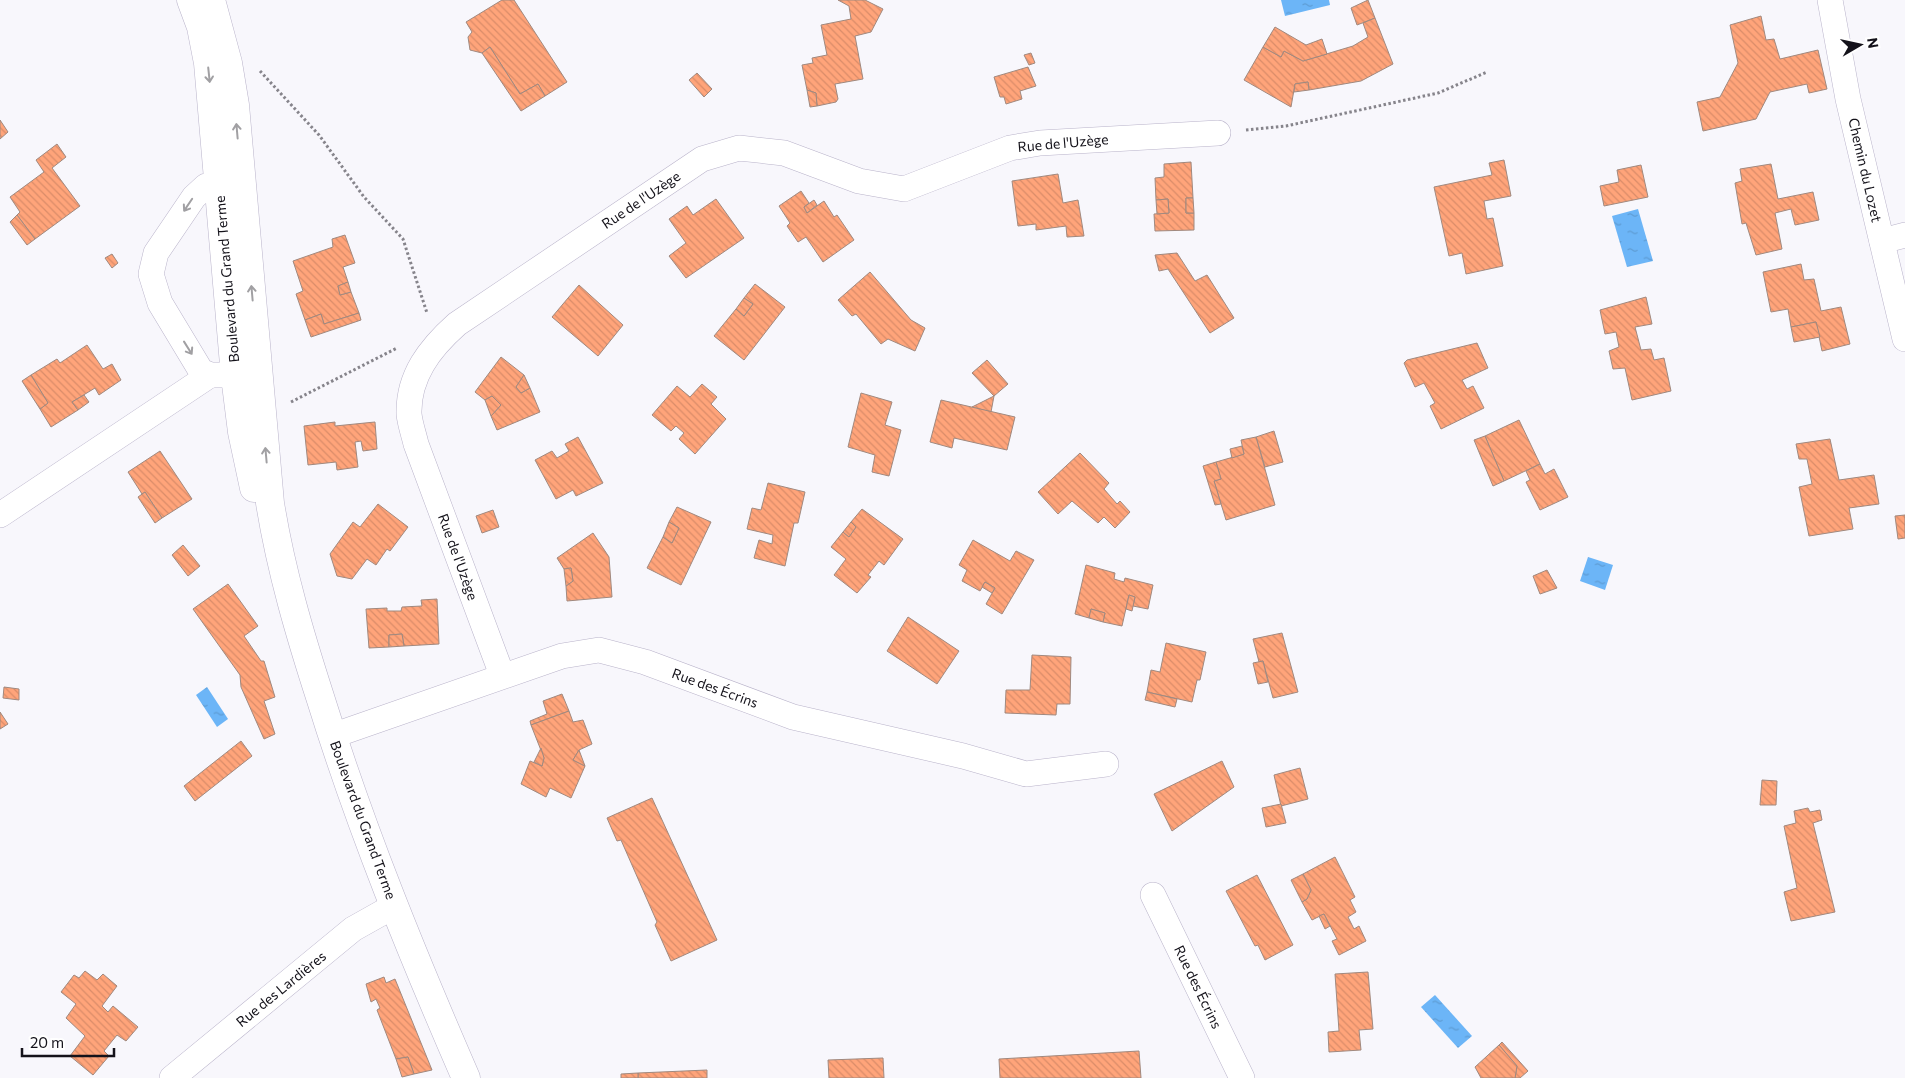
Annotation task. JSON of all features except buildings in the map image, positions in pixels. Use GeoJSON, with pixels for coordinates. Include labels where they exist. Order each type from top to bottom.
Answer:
{"type":"FeatureCollection","features":[{"type":"Feature","properties":{"kind":"street","name":"Boulevard du Grand Terme"},"geometry":{"type":"LineString","coordinates":[[191,0],[201,27],[231,190]]}},
{"type":"Feature","properties":{"kind":"street","name":"Boulevard du Grand Terme"},"geometry":{"type":"LineString","coordinates":[[211,0],[228,63],[235,105],[231,190],[235,375],[242,432],[252,481],[279,555]]}},
{"type":"Feature","properties":{"kind":"street","name":"Chemin du Lozet"},"geometry":{"type":"LineString","coordinates":[[1830,0],[1848,100],[1894,238],[1905,339]]}},
{"type":"Feature","properties":{"kind":"street","name":"Rue de l'Uzège"},"geometry":{"type":"LineString","coordinates":[[502,675],[416,444],[409,414],[413,385],[423,359],[437,341],[456,324],[702,159],[739,148],[784,152],[859,181],[904,189],[1010,148],[1040,143],[1218,132]]}},
{"type":"Feature","properties":{"kind":"street"},"geometry":{"type":"LineString","coordinates":[[231,190],[206,186],[194,197],[156,253],[151,274],[160,303],[201,371],[235,375]]}},
{"type":"Feature","properties":{"kind":"street","name":"Boulevard du Grand Terme"},"geometry":{"type":"LineString","coordinates":[[235,375],[262,410],[270,503],[279,555],[293,611],[345,778],[394,906],[466,1078]]}},
{"type":"Feature","properties":{"kind":"street"},"geometry":{"type":"LineString","coordinates":[[0,515],[235,375]]}},
{"type":"Feature","properties":{"kind":"street","name":"Rue des Écrins"},"geometry":{"type":"LineString","coordinates":[[332,736],[502,675],[562,656],[599,650],[644,662],[793,717],[963,756],[1026,774],[1106,764]]}},
{"type":"Feature","properties":{"kind":"street","name":"Rue des Écrins"},"geometry":{"type":"LineString","coordinates":[[1153,895],[1242,1078]]}},
{"type":"Feature","properties":{"kind":"street","name":"Rue des Lardières"},"geometry":{"type":"LineString","coordinates":[[172,1078],[353,929],[394,906]]}},
{"type":"Feature","properties":{"kind":"path"},"geometry":{"type":"LineString","coordinates":[[228,63],[252,61],[319,135],[364,197],[403,239],[437,341],[401,346],[288,404],[262,410]]}},
{"type":"Feature","properties":{"kind":"path"},"geometry":{"type":"LineString","coordinates":[[1218,132],[1286,126],[1438,92],[1487,72]]}},
{"type":"Feature","properties":{"kind":"water"},"geometry":{"type":"Polygon","coordinates":[[[1281,0],[1329,0],[1330,5],[1285,16],[1281,0]]]}},
{"type":"Feature","properties":{"kind":"water"},"geometry":{"type":"Polygon","coordinates":[[[1638,209],[1653,261],[1627,267],[1612,216],[1638,209]]]}},
{"type":"Feature","properties":{"kind":"water"},"geometry":{"type":"Polygon","coordinates":[[[1588,557],[1613,565],[1605,590],[1580,581],[1588,557]]]}},
{"type":"Feature","properties":{"kind":"water"},"geometry":{"type":"Polygon","coordinates":[[[207,687],[228,719],[217,727],[196,695],[207,687]]]}},
{"type":"Feature","properties":{"kind":"water"},"geometry":{"type":"Polygon","coordinates":[[[1435,995],[1472,1036],[1458,1048],[1421,1007],[1435,995]]]}}]}
